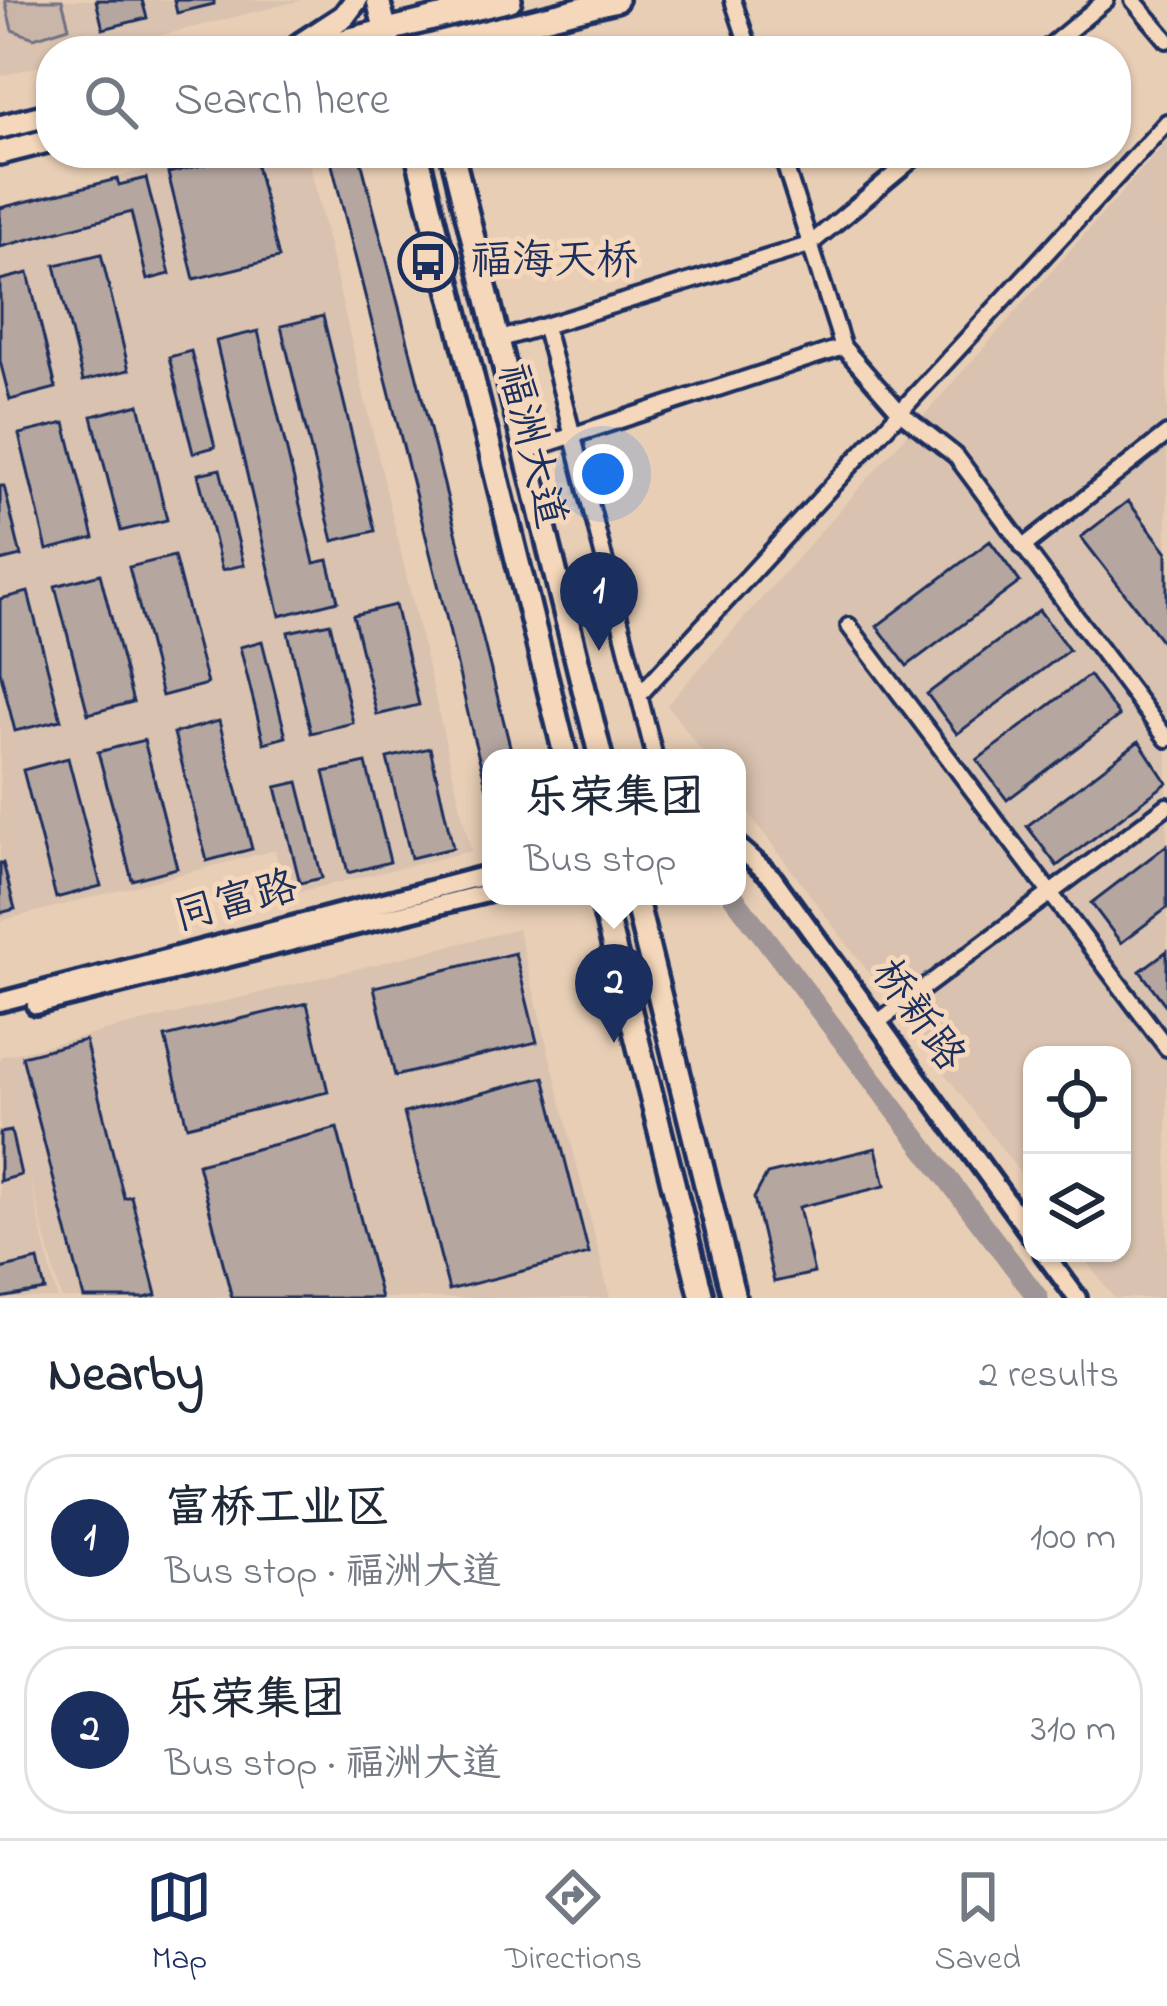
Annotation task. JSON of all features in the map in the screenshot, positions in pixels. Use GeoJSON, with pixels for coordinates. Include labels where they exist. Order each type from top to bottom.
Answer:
{"type":"FeatureCollection","features":[{"type":"Feature","properties":{"kind":"main road"},"geometry":{"type":"LineString","coordinates":[[311,36],[344,16],[356,0]]}},
{"type":"Feature","properties":{"kind":"main road"},"geometry":{"type":"LineString","coordinates":[[378,0],[387,36]]}},
{"type":"Feature","properties":{"kind":"main road"},"geometry":{"type":"LineString","coordinates":[[392,36],[417,11],[510,0]]}},
{"type":"Feature","properties":{"kind":"main road"},"geometry":{"type":"LineString","coordinates":[[473,36],[616,0]]}},
{"type":"Feature","properties":{"kind":"main road"},"geometry":{"type":"LineString","coordinates":[[506,36],[538,19]]}},
{"type":"Feature","properties":{"kind":"main road"},"geometry":{"type":"LineString","coordinates":[[0,127],[36,118]]}},
{"type":"Feature","properties":{"kind":"main road"},"geometry":{"type":"LineString","coordinates":[[0,153],[36,144]]}},
{"type":"Feature","properties":{"kind":"main road","name":"福洲大道"},"geometry":{"type":"LineString","coordinates":[[419,168],[564,749]]}},
{"type":"Feature","properties":{"kind":"main road","name":"福洲大道"},"geometry":{"type":"LineString","coordinates":[[456,168],[599,749]]}},
{"type":"Feature","properties":{"kind":"main road"},"geometry":{"type":"LineString","coordinates":[[637,905],[734,1298]]}},
{"type":"Feature","properties":{"kind":"main road"},"geometry":{"type":"LineString","coordinates":[[603,906],[702,1298]]}},
{"type":"Feature","properties":{"kind":"street"},"geometry":{"type":"LineString","coordinates":[[733,0],[745,36]]}},
{"type":"Feature","properties":{"kind":"street"},"geometry":{"type":"LineString","coordinates":[[1062,36],[1106,0]]}},
{"type":"Feature","properties":{"kind":"street"},"geometry":{"type":"LineString","coordinates":[[1133,0],[1167,40]]}},
{"type":"Feature","properties":{"kind":"street"},"geometry":{"type":"LineString","coordinates":[[1131,161],[1167,122]]}},
{"type":"Feature","properties":{"kind":"street"},"geometry":{"type":"LineString","coordinates":[[786,168],[843,347],[900,412],[956,456],[1167,739]]}},
{"type":"Feature","properties":{"kind":"street"},"geometry":{"type":"LineString","coordinates":[[498,340],[809,245],[902,168]]}},
{"type":"Feature","properties":{"kind":"street"},"geometry":{"type":"LineString","coordinates":[[640,693],[1125,168]]}},
{"type":"Feature","properties":{"kind":"street"},"geometry":{"type":"LineString","coordinates":[[545,327],[653,749]]}},
{"type":"Feature","properties":{"kind":"street"},"geometry":{"type":"LineString","coordinates":[[525,451],[843,347]]}},
{"type":"Feature","properties":{"kind":"street"},"geometry":{"type":"LineString","coordinates":[[1023,547],[1167,434]]}},
{"type":"Feature","properties":{"kind":"street"},"geometry":{"type":"LineString","coordinates":[[849,626],[1167,1048]]}},
{"type":"Feature","properties":{"kind":"street"},"geometry":{"type":"LineString","coordinates":[[878,1022],[1167,806]]}},
{"type":"Feature","properties":{"kind":"street","name":"桥新路"},"geometry":{"type":"LineString","coordinates":[[746,854],[772,877],[1023,1223]]}},
{"type":"Feature","properties":{"kind":"street","name":"同富路"},"geometry":{"type":"LineString","coordinates":[[0,1003],[482,876]]}},
{"type":"Feature","properties":{"kind":"street","name":"同富路"},"geometry":{"type":"LineString","coordinates":[[0,1013],[482,894]]}},
{"type":"Feature","properties":{"kind":"street"},"geometry":{"type":"LineString","coordinates":[[1051,1262],[1077,1298]]}},
{"type":"Feature","properties":{"kind":"shaded area"},"geometry":{"type":"Polygon","coordinates":[[[0,0],[302,0],[159,36],[36,36],[36,67],[0,76],[0,0]]]}},
{"type":"Feature","properties":{"kind":"shaded area"},"geometry":{"type":"Polygon","coordinates":[[[5,0],[62,0],[69,27],[34,38],[12,30],[5,0]]]}},
{"type":"Feature","properties":{"kind":"shaded area"},"geometry":{"type":"Polygon","coordinates":[[[1167,141],[1167,1298],[1114,1298],[1087,1262],[1131,1262],[1131,1046],[1023,1046],[1023,1177],[746,810],[746,749],[700,749],[667,705],[1167,141]]]}},
{"type":"Feature","properties":{"kind":"shaded area"},"geometry":{"type":"Polygon","coordinates":[[[152,168],[311,168],[471,851],[286,895],[275,850],[0,921],[0,208],[152,168]]]}},
{"type":"Feature","properties":{"kind":"shaded area"},"geometry":{"type":"Polygon","coordinates":[[[518,929],[610,1298],[61,1298],[28,1169],[57,1298],[0,1298],[0,1057],[518,929]]]}},
{"type":"Feature","properties":{"kind":"building"},"geometry":{"type":"Polygon","coordinates":[[[96,0],[142,0],[147,18],[103,29],[96,0]]]}},
{"type":"Feature","properties":{"kind":"building"},"geometry":{"type":"Polygon","coordinates":[[[174,0],[214,0],[214,4],[177,13],[174,0]]]}},
{"type":"Feature","properties":{"kind":"building"},"geometry":{"type":"Polygon","coordinates":[[[189,168],[257,168],[279,258],[194,279],[168,173],[189,168]]]}},
{"type":"Feature","properties":{"kind":"building"},"geometry":{"type":"Polygon","coordinates":[[[333,168],[363,168],[511,749],[482,749],[482,769],[333,168]]]}},
{"type":"Feature","properties":{"kind":"building"},"geometry":{"type":"Polygon","coordinates":[[[146,178],[170,274],[147,280],[131,212],[0,247],[0,208],[117,179],[119,185],[146,178]]]}},
{"type":"Feature","properties":{"kind":"building"},"geometry":{"type":"Polygon","coordinates":[[[101,254],[129,370],[83,381],[55,265],[101,254]]]}},
{"type":"Feature","properties":{"kind":"building"},"geometry":{"type":"Polygon","coordinates":[[[28,273],[56,388],[10,400],[0,361],[0,280],[28,273]]]}},
{"type":"Feature","properties":{"kind":"building"},"geometry":{"type":"Polygon","coordinates":[[[323,316],[375,531],[333,541],[281,326],[323,316]]]}},
{"type":"Feature","properties":{"kind":"building"},"geometry":{"type":"Polygon","coordinates":[[[258,331],[314,563],[328,560],[338,601],[280,616],[216,341],[258,331]]]}},
{"type":"Feature","properties":{"kind":"building"},"geometry":{"type":"Polygon","coordinates":[[[191,351],[215,447],[193,453],[169,357],[191,351]]]}},
{"type":"Feature","properties":{"kind":"building"},"geometry":{"type":"Polygon","coordinates":[[[139,404],[167,520],[121,531],[92,416],[139,404]]]}},
{"type":"Feature","properties":{"kind":"building"},"geometry":{"type":"Polygon","coordinates":[[[65,423],[94,538],[47,550],[19,434],[65,423]]]}},
{"type":"Feature","properties":{"kind":"building"},"geometry":{"type":"Polygon","coordinates":[[[220,469],[244,565],[222,570],[198,474],[220,469]]]}},
{"type":"Feature","properties":{"kind":"building"},"geometry":{"type":"Polygon","coordinates":[[[0,486],[4,486],[21,556],[0,561],[0,486]]]}},
{"type":"Feature","properties":{"kind":"building"},"geometry":{"type":"Polygon","coordinates":[[[1128,501],[1167,552],[1167,648],[1081,537],[1128,501]]]}},
{"type":"Feature","properties":{"kind":"building"},"geometry":{"type":"Polygon","coordinates":[[[990,541],[1020,582],[907,666],[877,626],[990,541]]]}},
{"type":"Feature","properties":{"kind":"building"},"geometry":{"type":"Polygon","coordinates":[[[174,556],[207,684],[162,696],[129,567],[174,556]]]}},
{"type":"Feature","properties":{"kind":"building"},"geometry":{"type":"Polygon","coordinates":[[[100,574],[133,702],[88,714],[55,586],[100,574]]]}},
{"type":"Feature","properties":{"kind":"building"},"geometry":{"type":"Polygon","coordinates":[[[28,592],[61,720],[15,731],[0,671],[0,599],[28,592]]]}},
{"type":"Feature","properties":{"kind":"building"},"geometry":{"type":"Polygon","coordinates":[[[395,605],[419,705],[377,715],[353,615],[395,605]]]}},
{"type":"Feature","properties":{"kind":"building"},"geometry":{"type":"Polygon","coordinates":[[[1039,610],[1069,650],[957,734],[927,694],[1039,610]]]}},
{"type":"Feature","properties":{"kind":"building"},"geometry":{"type":"Polygon","coordinates":[[[330,623],[353,723],[311,733],[288,632],[330,623]]]}},
{"type":"Feature","properties":{"kind":"building"},"geometry":{"type":"Polygon","coordinates":[[[262,641],[286,737],[264,743],[240,647],[262,641]]]}},
{"type":"Feature","properties":{"kind":"building"},"geometry":{"type":"Polygon","coordinates":[[[1089,675],[1119,716],[1007,800],[977,760],[1089,675]]]}},
{"type":"Feature","properties":{"kind":"building"},"geometry":{"type":"Polygon","coordinates":[[[219,721],[252,849],[207,861],[174,733],[219,721]]]}},
{"type":"Feature","properties":{"kind":"building"},"geometry":{"type":"Polygon","coordinates":[[[144,740],[177,868],[132,880],[98,752],[144,740]]]}},
{"type":"Feature","properties":{"kind":"building"},"geometry":{"type":"Polygon","coordinates":[[[1139,741],[1167,783],[1057,866],[1027,826],[1139,741]]]}},
{"type":"Feature","properties":{"kind":"building"},"geometry":{"type":"Polygon","coordinates":[[[430,748],[453,848],[411,858],[387,758],[430,748]]]}},
{"type":"Feature","properties":{"kind":"building"},"geometry":{"type":"Polygon","coordinates":[[[68,758],[101,886],[56,898],[23,770],[68,758]]]}},
{"type":"Feature","properties":{"kind":"building"},"geometry":{"type":"Polygon","coordinates":[[[366,763],[390,862],[348,873],[324,772],[366,763]]]}},
{"type":"Feature","properties":{"kind":"building"},"geometry":{"type":"Polygon","coordinates":[[[298,782],[322,878],[300,883],[276,787],[298,782]]]}},
{"type":"Feature","properties":{"kind":"building"},"geometry":{"type":"Polygon","coordinates":[[[1167,845],[1167,908],[1121,943],[1091,903],[1167,845]]]}},
{"type":"Feature","properties":{"kind":"building"},"geometry":{"type":"Polygon","coordinates":[[[0,863],[15,909],[0,913],[0,863]]]}},
{"type":"Feature","properties":{"kind":"building"},"geometry":{"type":"Polygon","coordinates":[[[1167,951],[1167,1007],[1140,971],[1167,951]]]}},
{"type":"Feature","properties":{"kind":"building"},"geometry":{"type":"Polygon","coordinates":[[[515,953],[537,1042],[395,1076],[374,987],[515,953]]]}},
{"type":"Feature","properties":{"kind":"building"},"geometry":{"type":"Polygon","coordinates":[[[307,1003],[328,1092],[187,1126],[165,1037],[307,1003]]]}},
{"type":"Feature","properties":{"kind":"building"},"geometry":{"type":"Polygon","coordinates":[[[85,1040],[124,1198],[131,1196],[156,1295],[145,1298],[84,1298],[22,1056],[85,1040]]]}},
{"type":"Feature","properties":{"kind":"building"},"geometry":{"type":"Polygon","coordinates":[[[544,1077],[589,1254],[449,1290],[404,1113],[544,1077]]]}},
{"type":"Feature","properties":{"kind":"building"},"geometry":{"type":"Polygon","coordinates":[[[337,1128],[381,1298],[232,1298],[198,1164],[337,1128]]]}},
{"type":"Feature","properties":{"kind":"building"},"geometry":{"type":"Polygon","coordinates":[[[11,1131],[21,1175],[0,1181],[0,1133],[11,1131]]]}},
{"type":"Feature","properties":{"kind":"building"},"geometry":{"type":"Polygon","coordinates":[[[876,1148],[885,1186],[799,1207],[814,1273],[774,1282],[754,1198],[767,1174],[876,1148]]]}},
{"type":"Feature","properties":{"kind":"building"},"geometry":{"type":"Polygon","coordinates":[[[38,1260],[45,1290],[0,1298],[0,1269],[38,1260]]]}},
{"type":"Feature","properties":{"kind":"waterway"},"geometry":{"type":"LineString","coordinates":[[740,905],[1038,1298]]}},
{"type":"Feature","properties":{"kind":"place","name":"福海天桥"},"geometry":{"type":"Point","coordinates":[428,262]}},
{"type":"Feature","properties":{"kind":"place","name":"富桥工业区"},"geometry":{"type":"Point","coordinates":[599,651]}},
{"type":"Feature","properties":{"kind":"place","name":"乐荣集团"},"geometry":{"type":"Point","coordinates":[614,1043]}}]}
